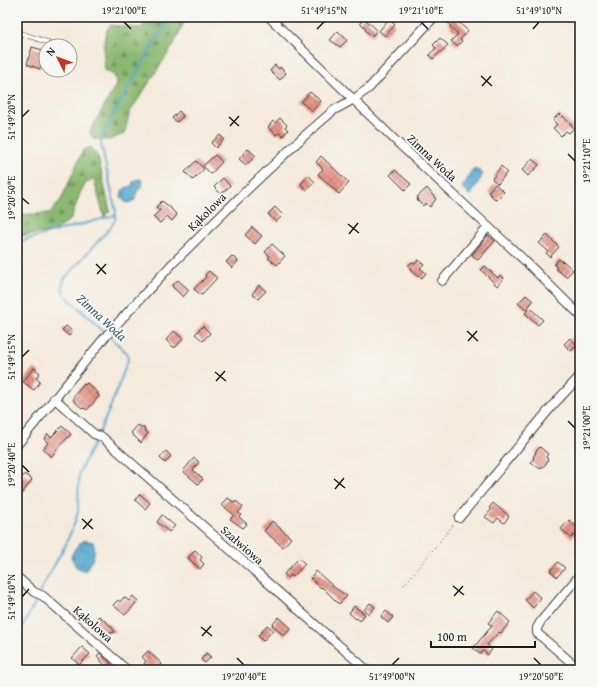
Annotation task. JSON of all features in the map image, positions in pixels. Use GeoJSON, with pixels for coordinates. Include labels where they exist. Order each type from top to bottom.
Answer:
{"type":"FeatureCollection","features":[{"type":"Feature","properties":{"kind":"street","name":"Zimna Woda"},"geometry":{"type":"LineString","coordinates":[[269,17],[397,142],[580,315]]}},
{"type":"Feature","properties":{"kind":"street","name":"Kąkolowa"},"geometry":{"type":"LineString","coordinates":[[17,444],[107,334],[173,263],[248,189],[326,117],[340,106],[354,99],[369,88],[434,17]]}},
{"type":"Feature","properties":{"kind":"street"},"geometry":{"type":"LineString","coordinates":[[442,281],[488,227]]}},
{"type":"Feature","properties":{"kind":"street"},"geometry":{"type":"LineString","coordinates":[[459,518],[553,405],[580,376]]}},
{"type":"Feature","properties":{"kind":"street","name":"Szałwiowa"},"geometry":{"type":"LineString","coordinates":[[54,398],[94,434],[102,437],[367,670]]}},
{"type":"Feature","properties":{"kind":"street"},"geometry":{"type":"LineString","coordinates":[[580,575],[540,622],[537,628],[537,633],[580,670]]}},
{"type":"Feature","properties":{"kind":"street","name":"Kąkolowa"},"geometry":{"type":"LineString","coordinates":[[17,577],[34,592],[43,596],[127,670]]}},
{"type":"Feature","properties":{"kind":"lane"},"geometry":{"type":"LineString","coordinates":[[17,32],[38,39]]}},
{"type":"Feature","properties":{"kind":"path"},"geometry":{"type":"LineString","coordinates":[[404,585],[459,518]]}},
{"type":"Feature","properties":{"kind":"green space"},"geometry":{"type":"Polygon","coordinates":[[[157,17],[180,17],[185,20],[173,46],[130,112],[124,134],[109,140],[94,139],[90,134],[90,131],[117,83],[114,75],[105,71],[104,41],[107,30],[110,25],[140,28],[157,17]]]}},
{"type":"Feature","properties":{"kind":"green space"},"geometry":{"type":"Polygon","coordinates":[[[90,147],[98,157],[110,211],[104,217],[94,179],[86,183],[80,193],[71,219],[53,232],[17,236],[17,215],[49,213],[61,200],[83,150],[90,147]]]}},
{"type":"Feature","properties":{"kind":"water"},"geometry":{"type":"Polygon","coordinates":[[[474,168],[483,174],[471,195],[469,195],[462,188],[474,168]]]}},
{"type":"Feature","properties":{"kind":"water"},"geometry":{"type":"Polygon","coordinates":[[[138,179],[142,180],[143,185],[137,192],[135,200],[129,203],[125,202],[121,197],[122,191],[125,188],[132,186],[133,182],[138,179]]]}},
{"type":"Feature","properties":{"kind":"water"},"geometry":{"type":"Polygon","coordinates":[[[85,540],[93,542],[94,553],[90,565],[85,571],[76,567],[71,557],[76,547],[85,540]]]}},
{"type":"Feature","properties":{"kind":"building"},"geometry":{"type":"Polygon","coordinates":[[[453,17],[468,31],[457,46],[451,41],[458,34],[450,27],[451,26],[448,23],[453,17]]]}},
{"type":"Feature","properties":{"kind":"building"},"geometry":{"type":"Polygon","coordinates":[[[364,18],[377,30],[372,36],[360,23],[364,18]]]}},
{"type":"Feature","properties":{"kind":"building"},"geometry":{"type":"Polygon","coordinates":[[[389,19],[395,25],[385,36],[379,31],[389,19]]]}},
{"type":"Feature","properties":{"kind":"building"},"geometry":{"type":"Polygon","coordinates":[[[338,31],[347,40],[340,47],[330,40],[338,31]]]}},
{"type":"Feature","properties":{"kind":"building"},"geometry":{"type":"Polygon","coordinates":[[[440,38],[448,45],[433,59],[429,55],[436,48],[433,45],[440,38]]]}},
{"type":"Feature","properties":{"kind":"building"},"geometry":{"type":"Polygon","coordinates":[[[32,47],[38,49],[38,68],[27,64],[32,47]]]}},
{"type":"Feature","properties":{"kind":"building"},"geometry":{"type":"Polygon","coordinates":[[[275,65],[279,69],[280,67],[286,73],[280,80],[270,71],[275,65]]]}},
{"type":"Feature","properties":{"kind":"building"},"geometry":{"type":"Polygon","coordinates":[[[310,92],[321,101],[312,111],[301,102],[310,92]]]}},
{"type":"Feature","properties":{"kind":"building"},"geometry":{"type":"Polygon","coordinates":[[[179,111],[183,116],[177,122],[172,118],[179,111]]]}},
{"type":"Feature","properties":{"kind":"building"},"geometry":{"type":"Polygon","coordinates":[[[559,114],[562,117],[563,116],[574,128],[569,133],[566,131],[561,136],[553,128],[557,125],[553,120],[559,114]]]}},
{"type":"Feature","properties":{"kind":"building"},"geometry":{"type":"Polygon","coordinates":[[[280,118],[287,125],[285,127],[288,130],[283,136],[279,133],[276,135],[268,127],[273,121],[275,123],[280,118]]]}},
{"type":"Feature","properties":{"kind":"building"},"geometry":{"type":"Polygon","coordinates":[[[220,135],[224,139],[216,148],[211,143],[220,135]]]}},
{"type":"Feature","properties":{"kind":"building"},"geometry":{"type":"Polygon","coordinates":[[[248,149],[256,156],[246,165],[239,159],[248,149]]]}},
{"type":"Feature","properties":{"kind":"building"},"geometry":{"type":"Polygon","coordinates":[[[215,155],[222,162],[211,174],[203,166],[215,155]]]}},
{"type":"Feature","properties":{"kind":"building"},"geometry":{"type":"Polygon","coordinates":[[[321,156],[349,183],[339,194],[318,174],[323,169],[316,162],[321,156]]]}},
{"type":"Feature","properties":{"kind":"building"},"geometry":{"type":"Polygon","coordinates":[[[532,159],[539,165],[528,176],[522,170],[532,159]]]}},
{"type":"Feature","properties":{"kind":"building"},"geometry":{"type":"Polygon","coordinates":[[[196,161],[204,169],[193,180],[185,172],[196,161]]]}},
{"type":"Feature","properties":{"kind":"building"},"geometry":{"type":"Polygon","coordinates":[[[501,166],[507,172],[498,184],[492,179],[501,166]]]}},
{"type":"Feature","properties":{"kind":"building"},"geometry":{"type":"Polygon","coordinates":[[[395,170],[411,184],[405,190],[390,175],[395,170]]]}},
{"type":"Feature","properties":{"kind":"building"},"geometry":{"type":"Polygon","coordinates":[[[308,175],[315,182],[306,190],[301,184],[308,175]]]}},
{"type":"Feature","properties":{"kind":"building"},"geometry":{"type":"Polygon","coordinates":[[[223,178],[230,186],[221,194],[214,187],[223,178]]]}},
{"type":"Feature","properties":{"kind":"building"},"geometry":{"type":"Polygon","coordinates":[[[495,184],[504,192],[496,200],[488,192],[495,184]]]}},
{"type":"Feature","properties":{"kind":"building"},"geometry":{"type":"Polygon","coordinates":[[[427,188],[436,199],[430,207],[426,203],[423,206],[417,200],[417,197],[427,188]]]}},
{"type":"Feature","properties":{"kind":"building"},"geometry":{"type":"Polygon","coordinates":[[[162,201],[177,215],[172,221],[167,216],[160,223],[153,217],[160,210],[156,207],[162,201]]]}},
{"type":"Feature","properties":{"kind":"building"},"geometry":{"type":"Polygon","coordinates":[[[275,207],[283,215],[276,222],[268,214],[275,207]]]}},
{"type":"Feature","properties":{"kind":"building"},"geometry":{"type":"Polygon","coordinates":[[[252,227],[262,236],[255,244],[245,235],[252,227]]]}},
{"type":"Feature","properties":{"kind":"building"},"geometry":{"type":"Polygon","coordinates":[[[488,235],[495,241],[478,260],[472,255],[488,235]]]}},
{"type":"Feature","properties":{"kind":"building"},"geometry":{"type":"Polygon","coordinates":[[[547,235],[559,247],[550,257],[546,253],[548,251],[539,243],[547,235]]]}},
{"type":"Feature","properties":{"kind":"building"},"geometry":{"type":"Polygon","coordinates":[[[272,244],[285,256],[277,265],[268,258],[270,256],[265,252],[272,244]]]}},
{"type":"Feature","properties":{"kind":"building"},"geometry":{"type":"Polygon","coordinates":[[[232,256],[238,261],[232,268],[226,262],[232,256]]]}},
{"type":"Feature","properties":{"kind":"building"},"geometry":{"type":"Polygon","coordinates":[[[559,259],[573,270],[566,277],[556,269],[557,267],[554,265],[559,259]]]}},
{"type":"Feature","properties":{"kind":"building"},"geometry":{"type":"Polygon","coordinates":[[[418,260],[424,264],[420,268],[426,273],[422,278],[419,276],[418,277],[410,270],[411,269],[408,266],[412,262],[415,264],[418,260]]]}},
{"type":"Feature","properties":{"kind":"building"},"geometry":{"type":"Polygon","coordinates":[[[485,266],[498,278],[500,275],[504,278],[497,286],[481,270],[485,266]]]}},
{"type":"Feature","properties":{"kind":"building"},"geometry":{"type":"Polygon","coordinates":[[[209,271],[217,278],[201,295],[194,289],[206,277],[205,275],[209,271]]]}},
{"type":"Feature","properties":{"kind":"building"},"geometry":{"type":"Polygon","coordinates":[[[178,280],[189,290],[183,297],[172,286],[178,280]]]}},
{"type":"Feature","properties":{"kind":"building"},"geometry":{"type":"Polygon","coordinates":[[[259,285],[266,291],[258,299],[252,294],[259,285]]]}},
{"type":"Feature","properties":{"kind":"building"},"geometry":{"type":"Polygon","coordinates":[[[526,295],[533,301],[526,310],[518,303],[526,295]]]}},
{"type":"Feature","properties":{"kind":"building"},"geometry":{"type":"Polygon","coordinates":[[[530,308],[543,320],[538,325],[525,313],[530,308]]]}},
{"type":"Feature","properties":{"kind":"building"},"geometry":{"type":"Polygon","coordinates":[[[66,326],[73,332],[69,336],[62,330],[66,326]]]}},
{"type":"Feature","properties":{"kind":"building"},"geometry":{"type":"Polygon","coordinates":[[[203,326],[210,333],[203,341],[195,334],[203,326]]]}},
{"type":"Feature","properties":{"kind":"building"},"geometry":{"type":"Polygon","coordinates":[[[174,331],[183,339],[176,347],[173,347],[166,340],[174,331]]]}},
{"type":"Feature","properties":{"kind":"building"},"geometry":{"type":"Polygon","coordinates":[[[570,338],[577,345],[571,351],[564,344],[570,338]]]}},
{"type":"Feature","properties":{"kind":"building"},"geometry":{"type":"Polygon","coordinates":[[[34,368],[40,373],[36,378],[40,382],[34,390],[23,382],[34,368]]]}},
{"type":"Feature","properties":{"kind":"building"},"geometry":{"type":"Polygon","coordinates":[[[87,383],[98,393],[97,394],[99,396],[87,410],[84,408],[83,409],[73,400],[73,397],[84,384],[85,385],[87,383]]]}},
{"type":"Feature","properties":{"kind":"building"},"geometry":{"type":"Polygon","coordinates":[[[138,425],[144,427],[144,430],[148,433],[141,443],[131,433],[138,425]]]}},
{"type":"Feature","properties":{"kind":"building"},"geometry":{"type":"Polygon","coordinates":[[[62,426],[71,434],[51,457],[43,449],[48,443],[44,439],[48,434],[51,437],[62,426]]]}},
{"type":"Feature","properties":{"kind":"building"},"geometry":{"type":"Polygon","coordinates":[[[540,447],[548,454],[546,457],[548,459],[546,464],[540,469],[531,462],[536,453],[535,452],[540,447]]]}},
{"type":"Feature","properties":{"kind":"building"},"geometry":{"type":"Polygon","coordinates":[[[166,451],[171,456],[165,463],[160,458],[166,451]]]}},
{"type":"Feature","properties":{"kind":"building"},"geometry":{"type":"Polygon","coordinates":[[[194,458],[199,462],[193,470],[203,479],[198,484],[183,471],[194,458]]]}},
{"type":"Feature","properties":{"kind":"building"},"geometry":{"type":"Polygon","coordinates":[[[25,474],[32,480],[23,493],[17,498],[17,483],[25,474]]]}},
{"type":"Feature","properties":{"kind":"building"},"geometry":{"type":"Polygon","coordinates":[[[140,494],[150,503],[145,509],[135,500],[140,494]]]}},
{"type":"Feature","properties":{"kind":"building"},"geometry":{"type":"Polygon","coordinates":[[[228,498],[235,503],[236,501],[243,507],[238,513],[241,515],[239,517],[247,524],[243,528],[230,519],[234,515],[222,505],[228,498]]]}},
{"type":"Feature","properties":{"kind":"building"},"geometry":{"type":"Polygon","coordinates":[[[493,503],[509,516],[504,523],[498,518],[494,523],[485,517],[491,510],[489,508],[493,503]]]}},
{"type":"Feature","properties":{"kind":"building"},"geometry":{"type":"Polygon","coordinates":[[[162,515],[175,526],[169,532],[157,522],[162,515]]]}},
{"type":"Feature","properties":{"kind":"building"},"geometry":{"type":"Polygon","coordinates":[[[569,520],[576,526],[580,522],[580,534],[577,537],[574,535],[571,538],[561,529],[569,520]]]}},
{"type":"Feature","properties":{"kind":"building"},"geometry":{"type":"Polygon","coordinates":[[[272,521],[291,538],[283,547],[264,531],[272,521]]]}},
{"type":"Feature","properties":{"kind":"building"},"geometry":{"type":"Polygon","coordinates":[[[195,550],[202,557],[200,560],[204,564],[200,569],[188,558],[195,550]]]}},
{"type":"Feature","properties":{"kind":"building"},"geometry":{"type":"Polygon","coordinates":[[[299,558],[305,564],[293,577],[291,575],[288,578],[284,574],[299,558]]]}},
{"type":"Feature","properties":{"kind":"building"},"geometry":{"type":"Polygon","coordinates":[[[558,562],[565,568],[557,577],[550,571],[558,562]]]}},
{"type":"Feature","properties":{"kind":"building"},"geometry":{"type":"Polygon","coordinates":[[[316,571],[335,588],[347,596],[339,604],[322,587],[321,588],[312,580],[311,577],[316,571]]]}},
{"type":"Feature","properties":{"kind":"building"},"geometry":{"type":"Polygon","coordinates":[[[533,591],[541,598],[533,608],[525,600],[533,591]]]}},
{"type":"Feature","properties":{"kind":"building"},"geometry":{"type":"Polygon","coordinates":[[[133,596],[138,601],[125,615],[113,605],[118,600],[120,602],[124,597],[129,601],[133,596]]]}},
{"type":"Feature","properties":{"kind":"building"},"geometry":{"type":"Polygon","coordinates":[[[370,603],[375,607],[369,614],[364,610],[370,603]]]}},
{"type":"Feature","properties":{"kind":"building"},"geometry":{"type":"Polygon","coordinates":[[[354,606],[365,614],[360,621],[349,613],[354,606]]]}},
{"type":"Feature","properties":{"kind":"building"},"geometry":{"type":"Polygon","coordinates":[[[386,611],[393,617],[388,623],[381,617],[386,611]]]}},
{"type":"Feature","properties":{"kind":"building"},"geometry":{"type":"Polygon","coordinates":[[[498,611],[510,622],[501,633],[499,632],[487,645],[492,649],[488,655],[483,651],[480,654],[473,648],[492,626],[488,623],[498,611]]]}},
{"type":"Feature","properties":{"kind":"building"},"geometry":{"type":"Polygon","coordinates":[[[99,616],[111,626],[115,632],[109,633],[104,637],[99,633],[98,625],[94,622],[99,616]]]}},
{"type":"Feature","properties":{"kind":"building"},"geometry":{"type":"Polygon","coordinates":[[[279,617],[291,628],[284,636],[272,625],[279,617]]]}},
{"type":"Feature","properties":{"kind":"building"},"geometry":{"type":"Polygon","coordinates":[[[267,625],[273,630],[263,641],[258,636],[267,625]]]}},
{"type":"Feature","properties":{"kind":"building"},"geometry":{"type":"Polygon","coordinates":[[[82,647],[90,654],[79,665],[72,658],[82,647]]]}},
{"type":"Feature","properties":{"kind":"building"},"geometry":{"type":"Polygon","coordinates":[[[148,651],[162,664],[158,669],[155,666],[152,670],[149,670],[144,664],[146,661],[142,657],[148,651]]]}},
{"type":"Feature","properties":{"kind":"building"},"geometry":{"type":"Polygon","coordinates":[[[100,653],[111,663],[106,667],[97,656],[100,653]]]}},
{"type":"Feature","properties":{"kind":"building"},"geometry":{"type":"Polygon","coordinates":[[[206,653],[211,657],[205,663],[201,660],[206,653]]]}},
{"type":"Feature","properties":{"kind":"waterway","name":"Zimna Woda"},"geometry":{"type":"LineString","coordinates":[[106,334],[64,294],[62,286],[65,278],[110,228],[115,220],[116,212],[101,144],[102,137],[107,125],[169,17]]}},
{"type":"Feature","properties":{"kind":"waterway"},"geometry":{"type":"LineString","coordinates":[[17,242],[116,215]]}},
{"type":"Feature","properties":{"kind":"waterway","name":"Zimna Woda"},"geometry":{"type":"LineString","coordinates":[[99,433],[128,360],[127,353],[110,337]]}},
{"type":"Feature","properties":{"kind":"waterway","name":"Zimna Woda"},"geometry":{"type":"LineString","coordinates":[[39,593],[66,544],[75,522],[78,511],[79,473],[97,437]]}},
{"type":"Feature","properties":{"kind":"waterway","name":"Zimna Woda"},"geometry":{"type":"LineString","coordinates":[[19,670],[22,628],[38,597]]}}]}
